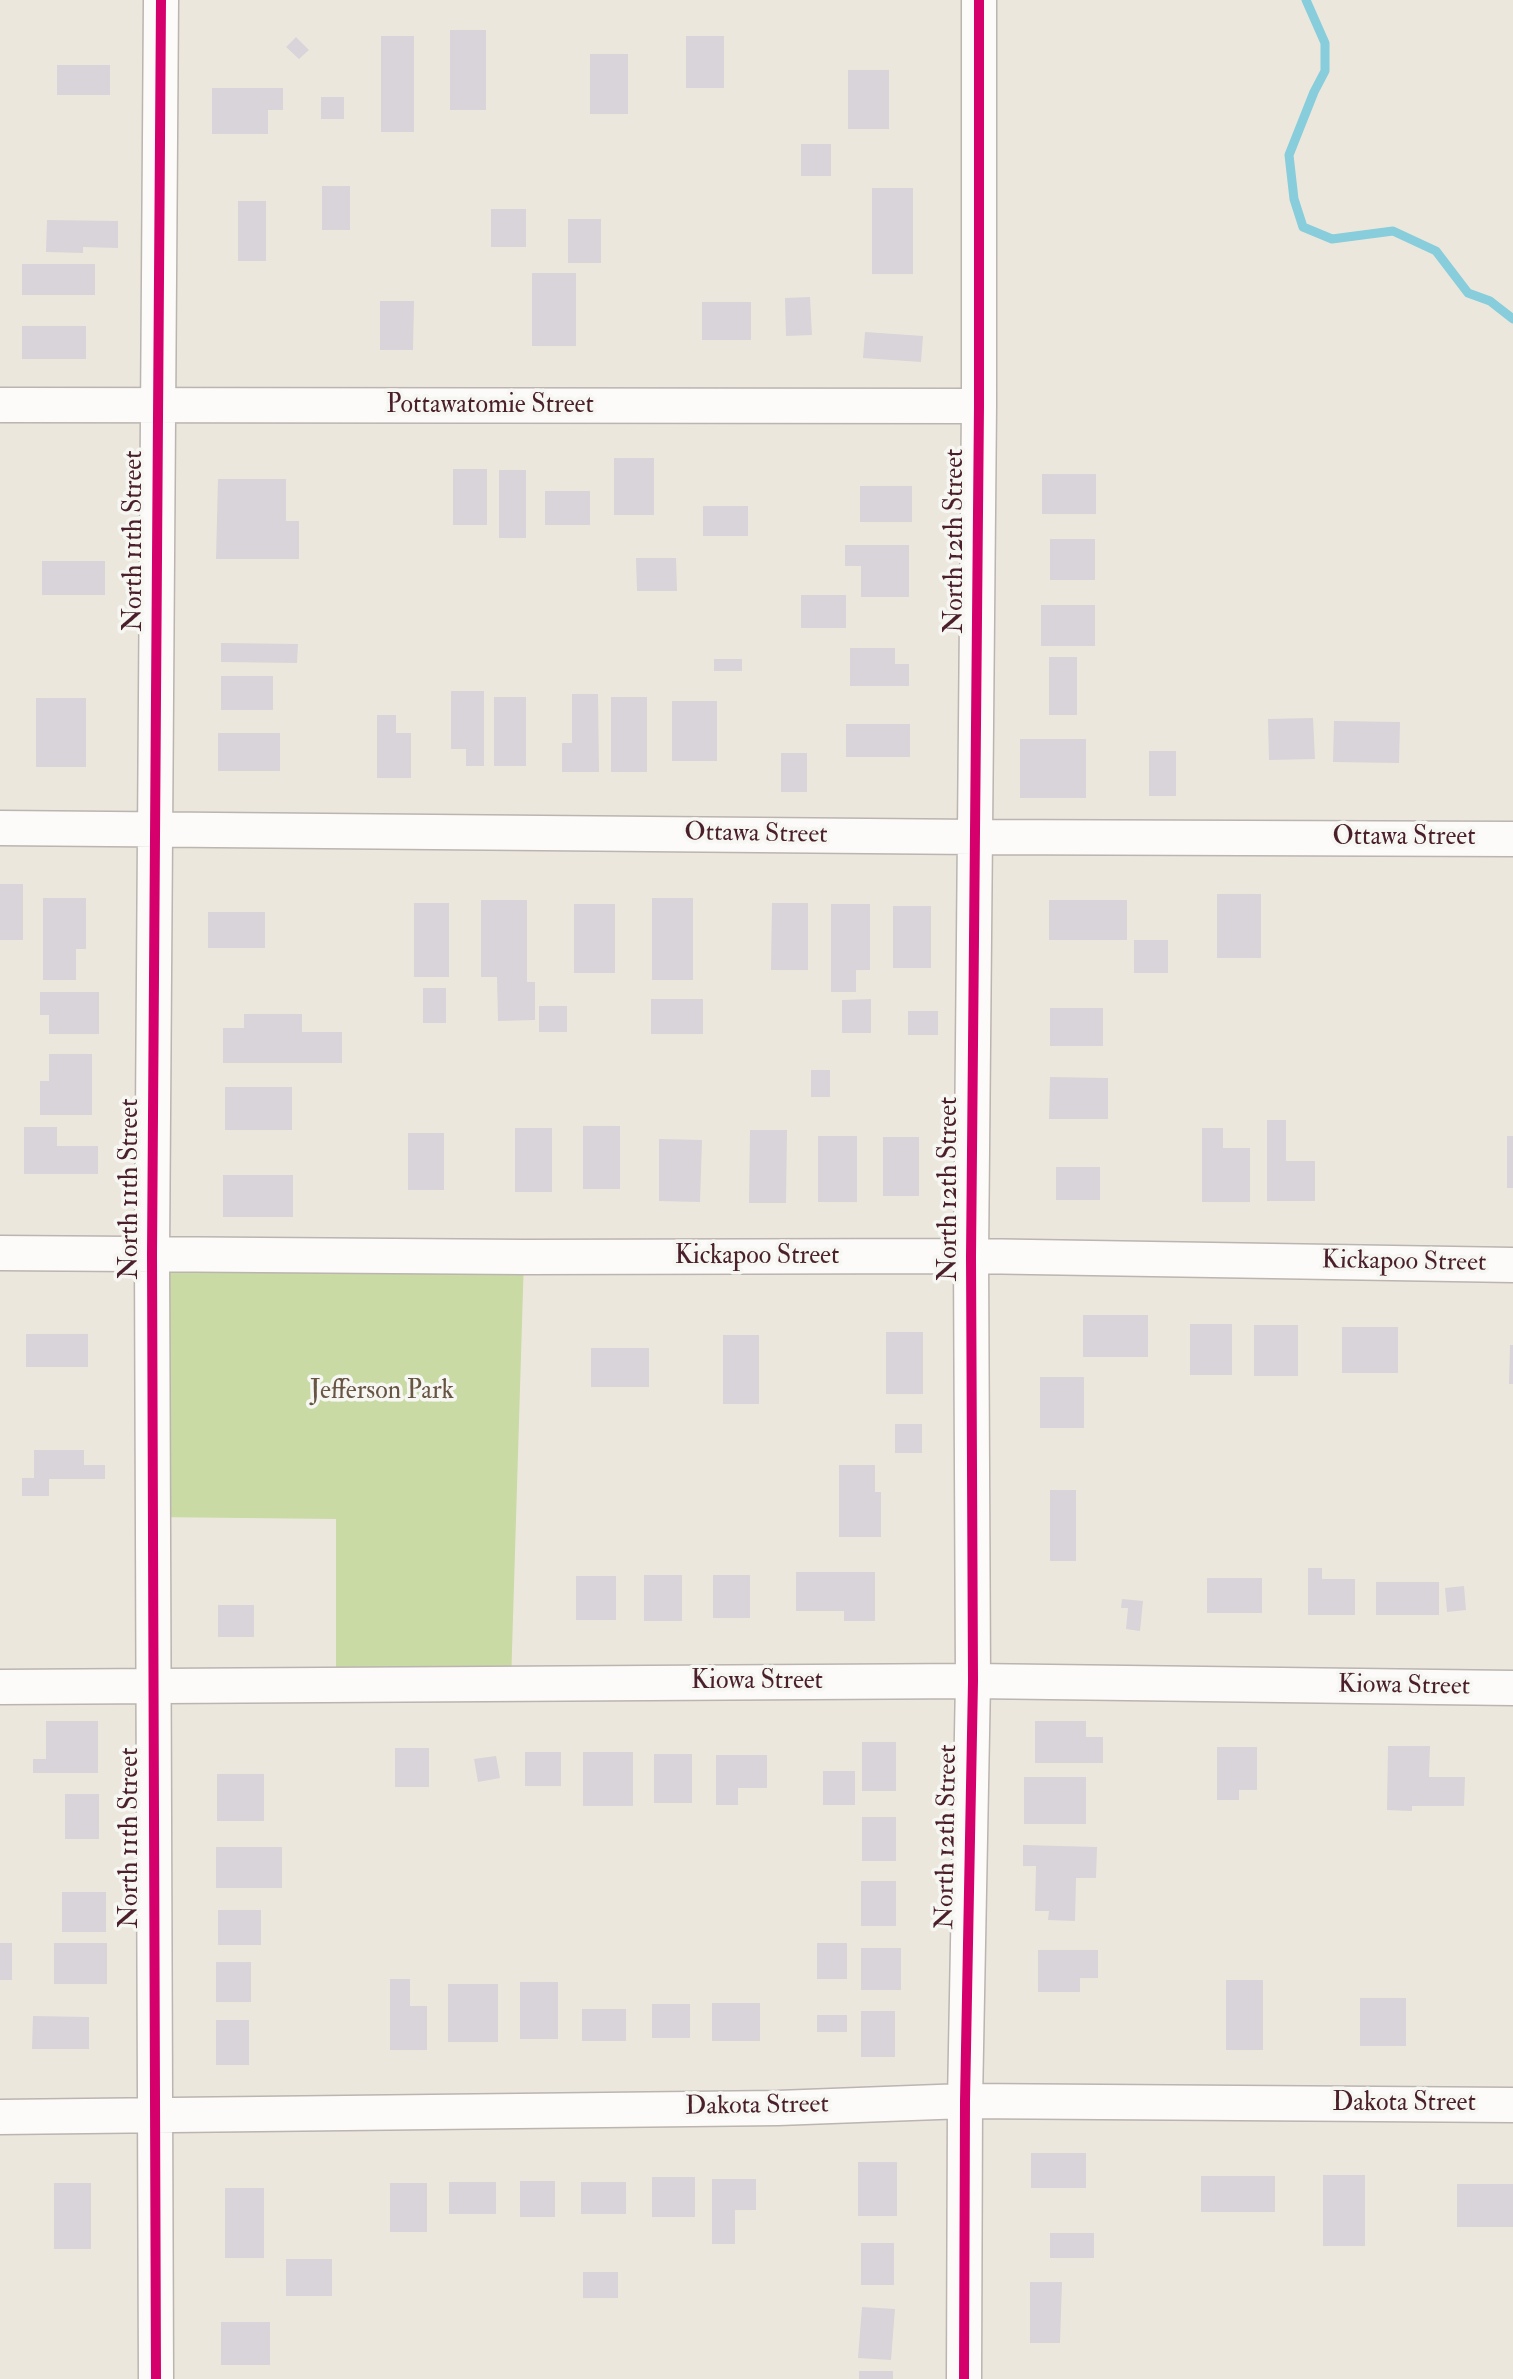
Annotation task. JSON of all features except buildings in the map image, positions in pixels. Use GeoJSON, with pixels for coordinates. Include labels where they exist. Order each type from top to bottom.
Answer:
{"type":"FeatureCollection","features":[{"type":"Feature","properties":{"kind":"street","name":"North 11th Street"},"geometry":{"type":"LineString","coordinates":[[156,2379],[152,1254],[161,0]]}},
{"type":"Feature","properties":{"kind":"street","name":"North 12th Street"},"geometry":{"type":"LineString","coordinates":[[964,2379],[965,2101],[973,1681],[971,1256],[979,406],[979,0]]}},
{"type":"Feature","properties":{"kind":"street","name":"Pottawatomie Street"},"geometry":{"type":"LineString","coordinates":[[0,405],[979,406]]}},
{"type":"Feature","properties":{"kind":"street","name":"Ottawa Street"},"geometry":{"type":"LineString","coordinates":[[0,828],[1513,839]]}},
{"type":"Feature","properties":{"kind":"street","name":"Kickapoo Street"},"geometry":{"type":"LineString","coordinates":[[0,1253],[971,1256],[1513,1265]]}},
{"type":"Feature","properties":{"kind":"street","name":"Kiowa Street"},"geometry":{"type":"LineString","coordinates":[[0,1687],[973,1681],[1513,1688]]}},
{"type":"Feature","properties":{"kind":"street","name":"Dakota Street"},"geometry":{"type":"LineString","coordinates":[[0,2117],[778,2108],[965,2101],[1513,2105]]}},
{"type":"Feature","properties":{"kind":"green space","name":"Jefferson Park"},"geometry":{"type":"Polygon","coordinates":[[[152,1254],[524,1257],[511,1683],[336,1684],[336,1519],[152,1517],[152,1254]]]}},
{"type":"Feature","properties":{"kind":"waterway"},"geometry":{"type":"LineString","coordinates":[[1306,0],[1325,43],[1325,71],[1289,155],[1294,199],[1303,227],[1332,239],[1393,231],[1436,251],[1468,293],[1490,301],[1513,319]]}},
{"type":"Feature","properties":{"kind":"cycle path"},"geometry":{"type":"LineString","coordinates":[[156,2379],[152,1254],[161,0]]}},
{"type":"Feature","properties":{"kind":"cycle path"},"geometry":{"type":"LineString","coordinates":[[964,2379],[965,2101],[973,1681],[971,1256],[979,406],[979,0]]}}]}
